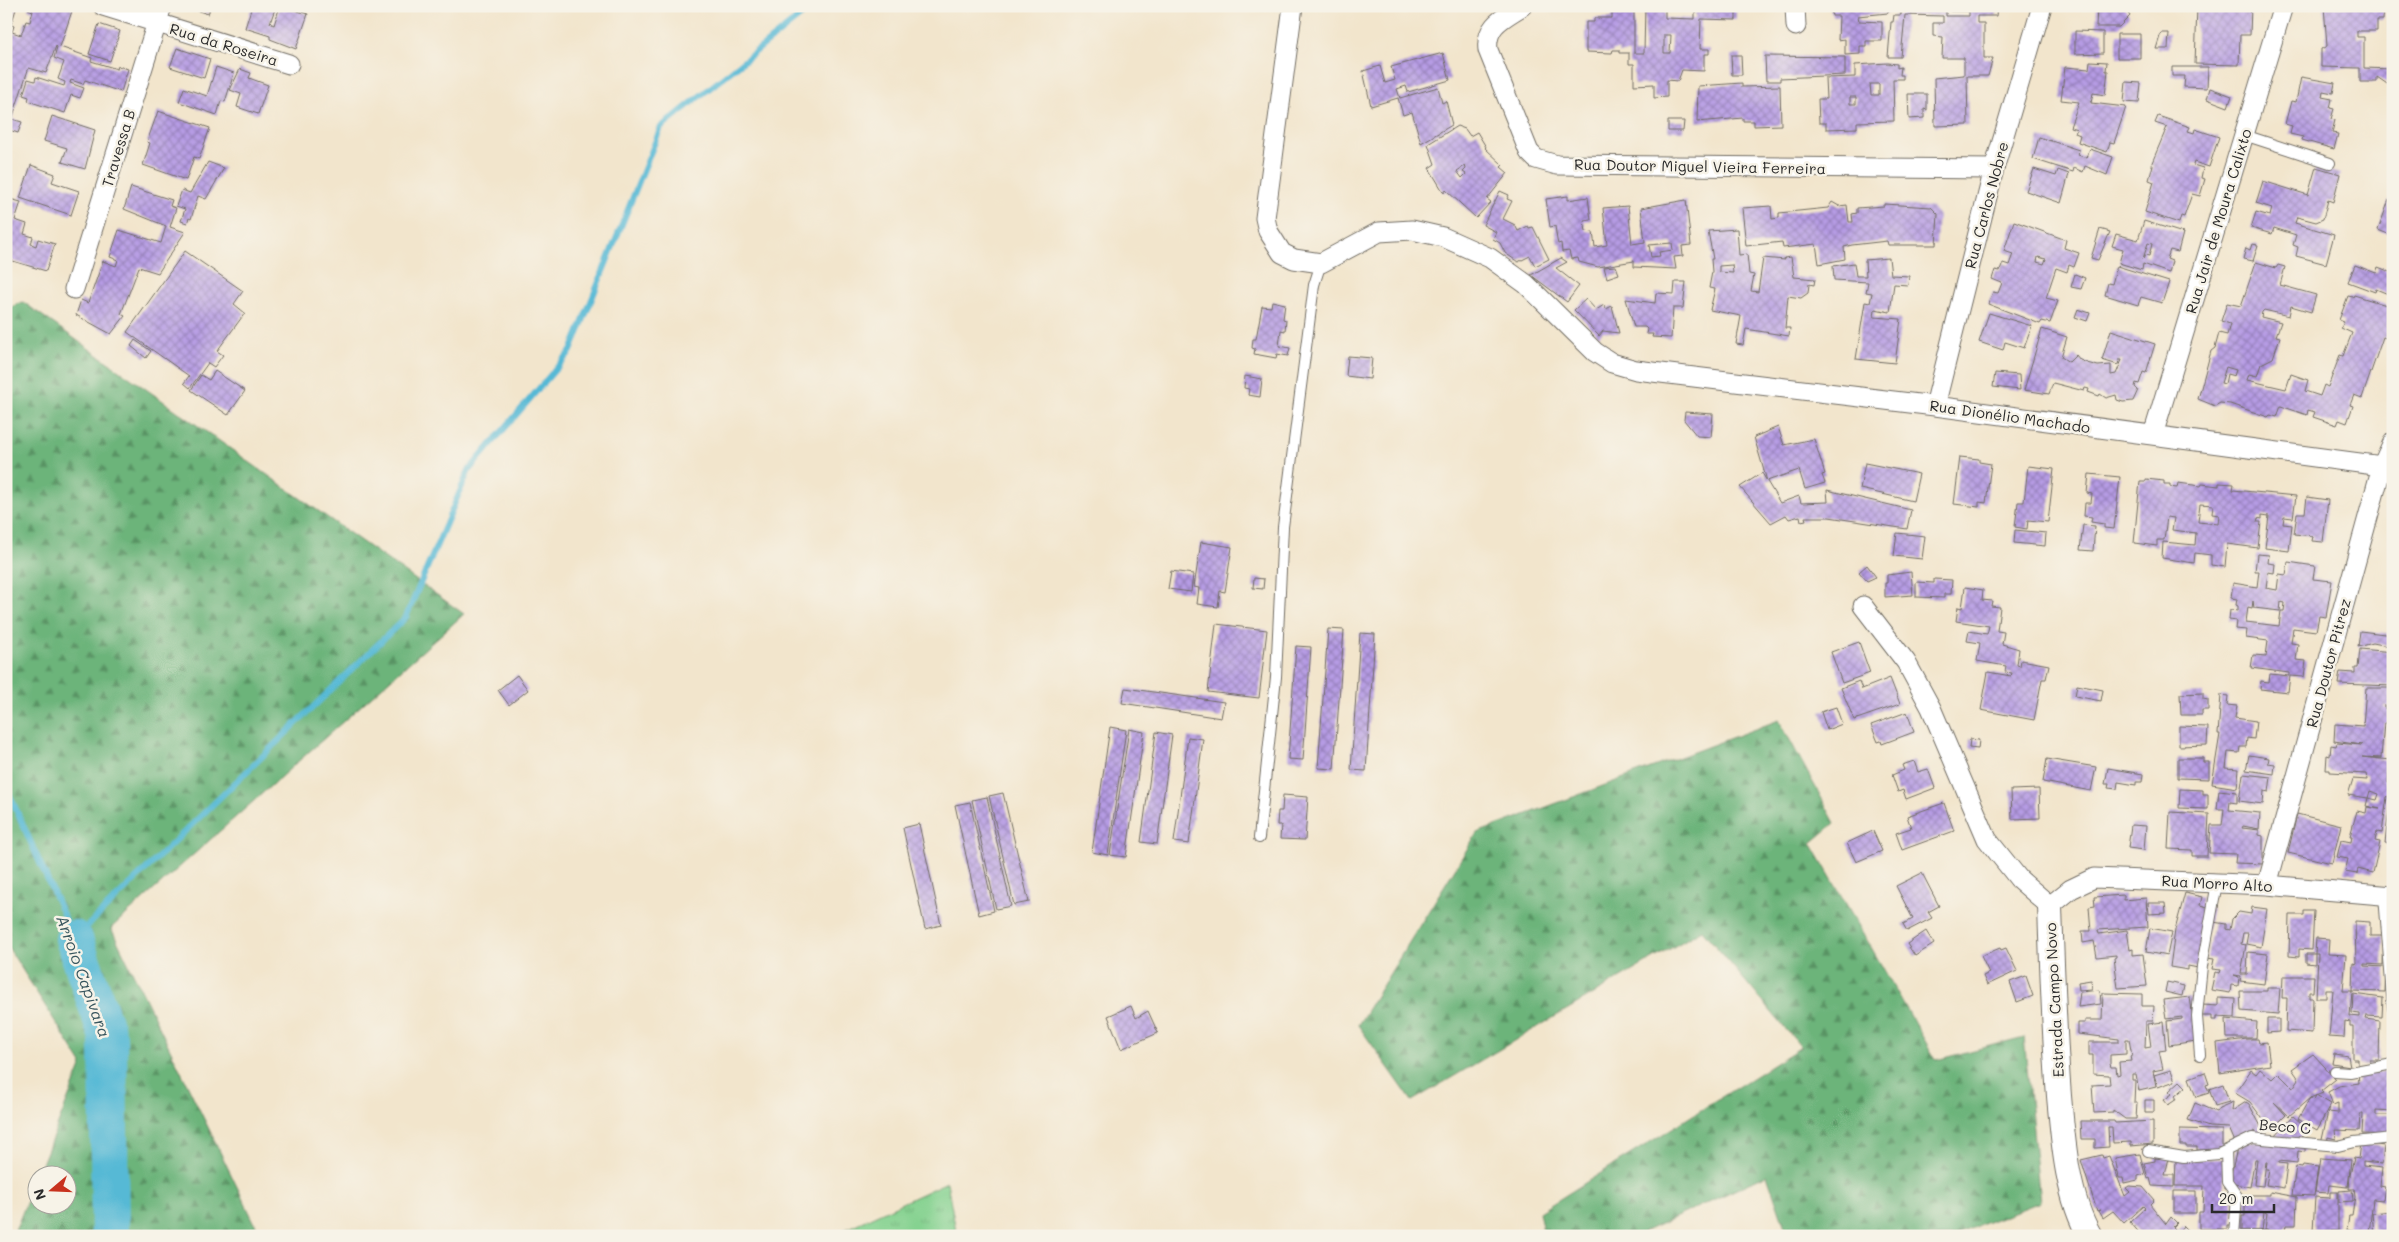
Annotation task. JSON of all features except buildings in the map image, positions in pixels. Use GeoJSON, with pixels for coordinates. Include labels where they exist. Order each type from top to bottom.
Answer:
{"type":"FeatureCollection","features":[{"type":"Feature","properties":{"kind":"street","name":"Rua da Roseira"},"geometry":{"type":"LineString","coordinates":[[103,6],[159,15],[289,64]]}},
{"type":"Feature","properties":{"kind":"street"},"geometry":{"type":"LineString","coordinates":[[1293,6],[1265,218],[1268,231],[1282,253],[1294,259],[1321,263]]}},
{"type":"Feature","properties":{"kind":"street","name":"Rua Doutor Miguel Vieira Ferreira"},"geometry":{"type":"LineString","coordinates":[[1522,6],[1492,26],[1487,41],[1491,58],[1524,144],[1536,159],[1546,163],[1557,165],[1994,169]]}},
{"type":"Feature","properties":{"kind":"street"},"geometry":{"type":"LineString","coordinates":[[1795,6],[1796,26]]}},
{"type":"Feature","properties":{"kind":"street","name":"Rua Carlos Nobre"},"geometry":{"type":"LineString","coordinates":[[1935,406],[1994,169],[2042,6]]}},
{"type":"Feature","properties":{"kind":"street","name":"Rua Jair de Moura Calixto"},"geometry":{"type":"LineString","coordinates":[[2153,435],[2283,6]]}},
{"type":"Feature","properties":{"kind":"street","name":"Travessa B"},"geometry":{"type":"LineString","coordinates":[[74,289],[159,15]]}},
{"type":"Feature","properties":{"kind":"street","name":"Rua Dionélio Machado"},"geometry":{"type":"LineString","coordinates":[[1321,263],[1379,232],[1412,230],[1443,236],[1490,258],[1526,284],[1594,352],[1612,362],[1636,370],[1935,406],[2382,466]]}},
{"type":"Feature","properties":{"kind":"street","name":"Rua Doutor Pitrez"},"geometry":{"type":"LineString","coordinates":[[2268,885],[2382,466],[2393,442]]}},
{"type":"Feature","properties":{"kind":"street","name":"Estrada Campo Novo"},"geometry":{"type":"LineString","coordinates":[[1863,606],[1906,662],[1931,708],[1987,838],[2019,879],[2050,906],[2054,1041],[2064,1152],[2082,1222],[2090,1236]]}},
{"type":"Feature","properties":{"kind":"street","name":"Rua Morro Alto"},"geometry":{"type":"LineString","coordinates":[[2050,906],[2071,889],[2094,878],[2268,885],[2388,896]]}},
{"type":"Feature","properties":{"kind":"lane"},"geometry":{"type":"LineString","coordinates":[[2244,135],[2330,163]]}},
{"type":"Feature","properties":{"kind":"lane"},"geometry":{"type":"LineString","coordinates":[[1258,838],[1276,677],[1284,526],[1314,285],[1321,263]]}},
{"type":"Feature","properties":{"kind":"lane"},"geometry":{"type":"LineString","coordinates":[[2200,1055],[2197,1016],[2202,966],[2217,882]]}},
{"type":"Feature","properties":{"kind":"lane"},"geometry":{"type":"LineString","coordinates":[[2388,896],[2393,1008]]}},
{"type":"Feature","properties":{"kind":"lane"},"geometry":{"type":"LineString","coordinates":[[2335,1071],[2350,1072],[2393,1064]]}},
{"type":"Feature","properties":{"kind":"lane","name":"Beco C"},"geometry":{"type":"LineString","coordinates":[[2148,1151],[2184,1156],[2226,1152],[2252,1138],[2338,1146],[2354,1142],[2393,1138]]}},
{"type":"Feature","properties":{"kind":"lane"},"geometry":{"type":"LineString","coordinates":[[2226,1152],[2226,1182],[2236,1196],[2232,1236],[2268,1236]]}},
{"type":"Feature","properties":{"kind":"green space"},"geometry":{"type":"Polygon","coordinates":[[[23,302],[464,614],[111,928],[261,1236],[13,1236],[28,1199],[28,1214],[78,1214],[78,1164],[42,1164],[82,1064],[6,944],[6,309],[23,302]]]}},
{"type":"Feature","properties":{"kind":"green space"},"geometry":{"type":"Polygon","coordinates":[[[1779,720],[1835,823],[1811,843],[1936,1060],[2024,1037],[2040,1202],[1951,1236],[1788,1236],[1767,1175],[1635,1236],[1544,1236],[1539,1212],[1801,1047],[1702,930],[1412,1101],[1358,1025],[1477,833],[1779,720]]]}},
{"type":"Feature","properties":{"kind":"green space"},"geometry":{"type":"Polygon","coordinates":[[[947,1182],[957,1236],[831,1236],[947,1182]]]}},
{"type":"Feature","properties":{"kind":"waterway"},"geometry":{"type":"LineString","coordinates":[[6,787],[74,939],[406,617],[469,470],[571,351],[661,127],[813,6]]}},
{"type":"Feature","properties":{"kind":"waterway","name":"Arroio Capivara"},"geometry":{"type":"LineString","coordinates":[[74,939],[108,1037],[110,1236]]}}]}
